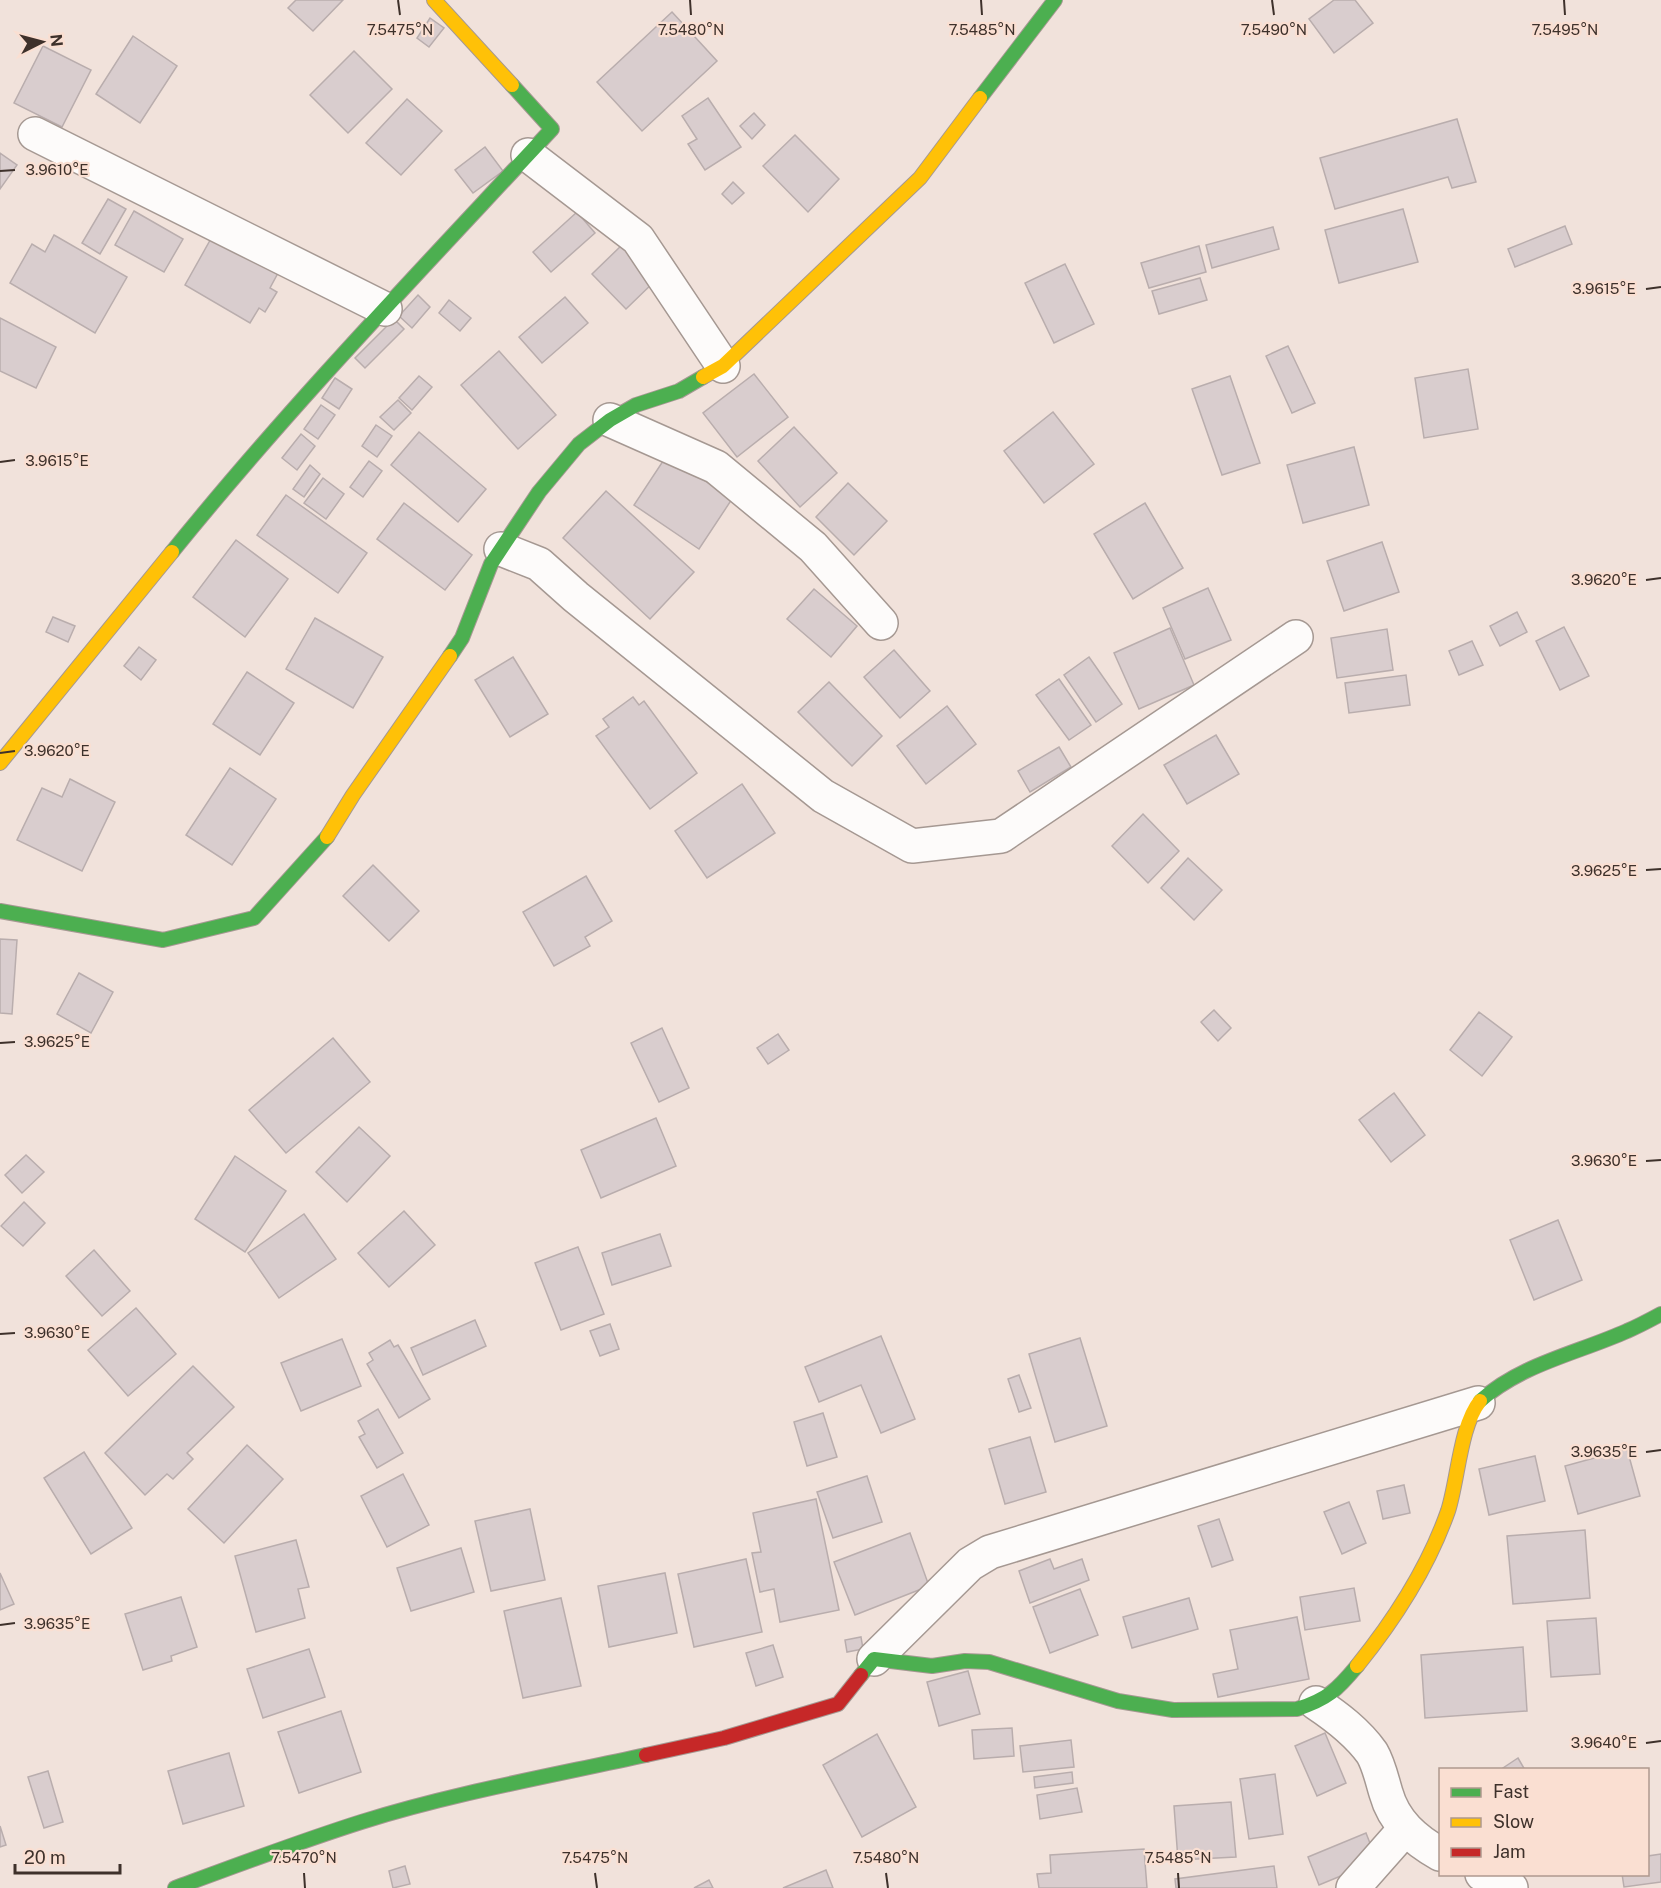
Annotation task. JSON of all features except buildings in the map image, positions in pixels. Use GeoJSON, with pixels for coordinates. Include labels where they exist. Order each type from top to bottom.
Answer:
{"type":"FeatureCollection","features":[{"type":"Feature","properties":{"kind":"street"},"geometry":{"type":"LineString","coordinates":[[0,763],[221,491],[552,129],[434,0]]}},
{"type":"Feature","properties":{"kind":"street"},"geometry":{"type":"LineString","coordinates":[[0,911],[163,940],[254,918],[324,842],[353,795],[462,638],[491,564],[538,492],[579,444],[610,420],[636,405],[679,391],[723,366],[920,178],[1055,0]]}},
{"type":"Feature","properties":{"kind":"street"},"geometry":{"type":"LineString","coordinates":[[35,134],[385,309]]}},
{"type":"Feature","properties":{"kind":"street"},"geometry":{"type":"LineString","coordinates":[[528,155],[638,239],[723,366]]}},
{"type":"Feature","properties":{"kind":"street"},"geometry":{"type":"LineString","coordinates":[[610,420],[716,467],[813,547],[881,623]]}},
{"type":"Feature","properties":{"kind":"street"},"geometry":{"type":"LineString","coordinates":[[501,549],[539,564],[576,597],[823,796],[912,846],[1001,836],[1296,637]]}},
{"type":"Feature","properties":{"kind":"street"},"geometry":{"type":"LineString","coordinates":[[874,1659],[932,1666],[965,1661],[989,1662],[1118,1701],[1173,1710],[1298,1709],[1316,1703],[1338,1689],[1377,1641],[1425,1568],[1448,1510],[1470,1418],[1478,1403],[1491,1391],[1544,1362],[1627,1330],[1661,1314]]}},
{"type":"Feature","properties":{"kind":"street"},"geometry":{"type":"LineString","coordinates":[[175,1888],[295,1844],[362,1822],[452,1797],[724,1738],[838,1704],[874,1659],[970,1564],[990,1552],[1478,1403]]}},
{"type":"Feature","properties":{"kind":"street"},"geometry":{"type":"LineString","coordinates":[[1316,1703],[1342,1720],[1371,1753],[1378,1766],[1388,1800],[1405,1829],[1422,1844],[1439,1853]]}},
{"type":"Feature","properties":{"kind":"street"},"geometry":{"type":"LineString","coordinates":[[1353,1888],[1405,1829]]}},
{"type":"Feature","properties":{"kind":"street"},"geometry":{"type":"LineString","coordinates":[[1484,1876],[1511,1888]]}},
{"type":"Feature","properties":{"kind":"traffic: fast"},"geometry":{"type":"LineString","coordinates":[[980,98],[1055,0]]}},
{"type":"Feature","properties":{"kind":"traffic: fast"},"geometry":{"type":"LineString","coordinates":[[172,552],[263,443],[552,129],[512,85]]}},
{"type":"Feature","properties":{"kind":"traffic: fast"},"geometry":{"type":"LineString","coordinates":[[450,656],[462,638],[491,564],[539,492],[579,444],[610,420],[636,405],[679,391],[703,377]]}},
{"type":"Feature","properties":{"kind":"traffic: fast"},"geometry":{"type":"LineString","coordinates":[[0,911],[163,940],[254,918],[327,837]]}},
{"type":"Feature","properties":{"kind":"traffic: fast"},"geometry":{"type":"LineString","coordinates":[[1480,1401],[1496,1388],[1532,1368],[1608,1339],[1661,1314]]}},
{"type":"Feature","properties":{"kind":"traffic: fast"},"geometry":{"type":"LineString","coordinates":[[861,1675],[874,1659],[932,1666],[965,1661],[989,1662],[1118,1701],[1173,1710],[1297,1709],[1331,1693],[1357,1666]]}},
{"type":"Feature","properties":{"kind":"traffic: fast"},"geometry":{"type":"LineString","coordinates":[[175,1888],[361,1822],[431,1802],[646,1755]]}},
{"type":"Feature","properties":{"kind":"traffic: slow"},"geometry":{"type":"LineString","coordinates":[[434,0],[512,85]]}},
{"type":"Feature","properties":{"kind":"traffic: slow"},"geometry":{"type":"LineString","coordinates":[[703,377],[723,366],[920,178],[980,98]]}},
{"type":"Feature","properties":{"kind":"traffic: slow"},"geometry":{"type":"LineString","coordinates":[[0,763],[172,552]]}},
{"type":"Feature","properties":{"kind":"traffic: slow"},"geometry":{"type":"LineString","coordinates":[[327,837],[353,795],[450,656]]}},
{"type":"Feature","properties":{"kind":"traffic: slow"},"geometry":{"type":"LineString","coordinates":[[1357,1666],[1397,1611],[1431,1553],[1448,1511],[1468,1424],[1480,1401]]}},
{"type":"Feature","properties":{"kind":"traffic: jam"},"geometry":{"type":"LineString","coordinates":[[646,1755],[724,1738],[838,1704],[861,1675]]}}]}
